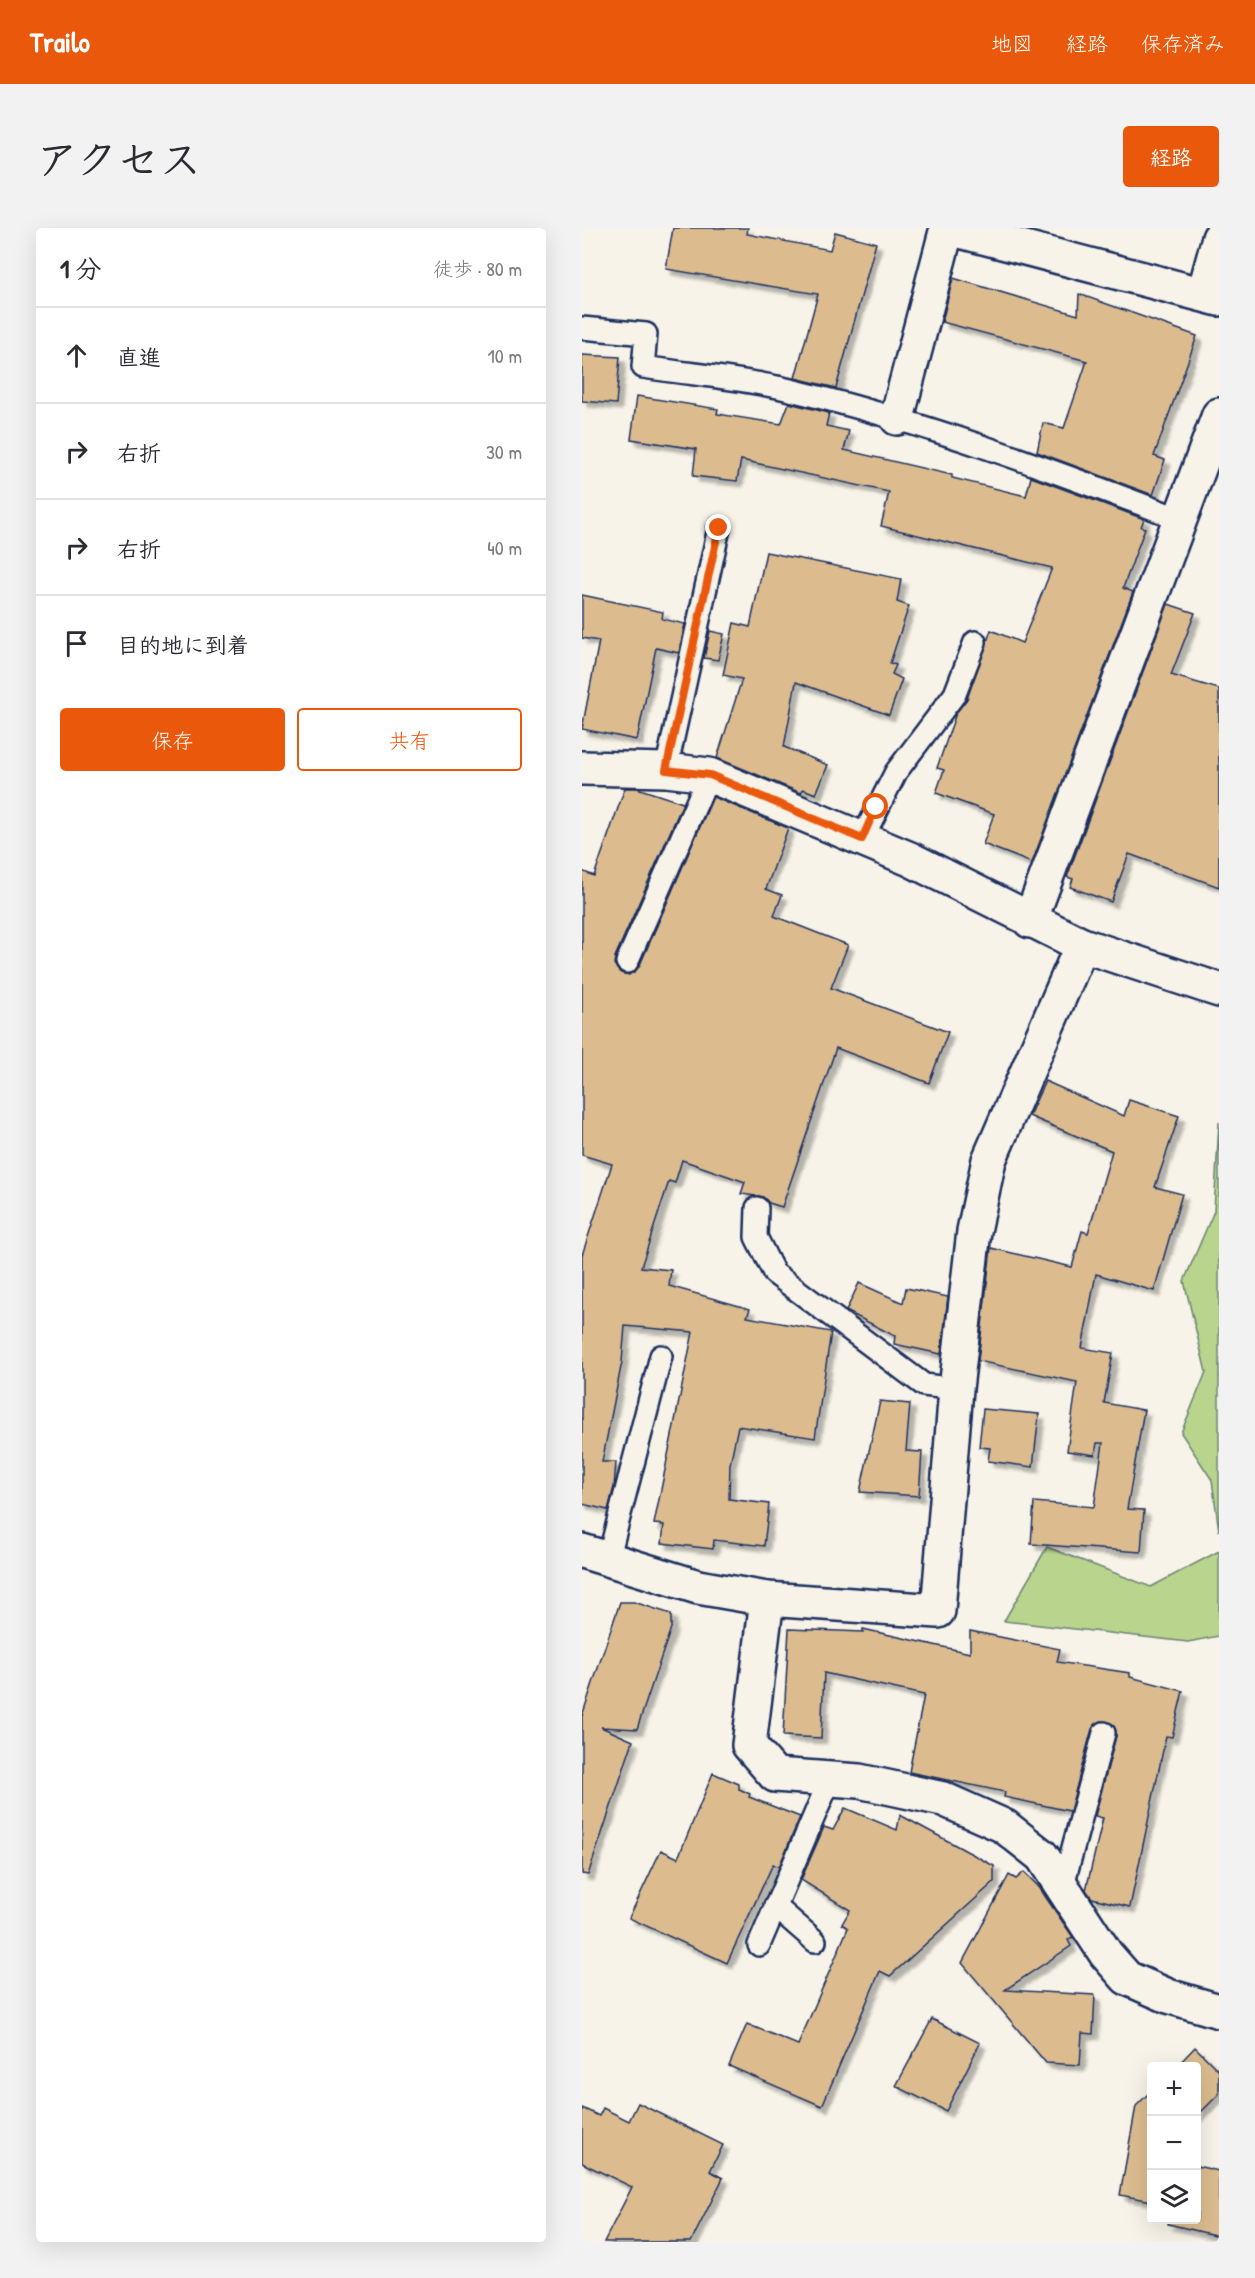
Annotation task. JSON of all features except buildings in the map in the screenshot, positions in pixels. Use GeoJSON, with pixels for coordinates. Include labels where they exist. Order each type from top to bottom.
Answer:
{"type":"FeatureCollection","features":[{"type":"Feature","properties":{"kind":"street"},"geometry":{"type":"LineString","coordinates":[[897,418],[948,228],[1211,296],[1219,238]]}},
{"type":"Feature","properties":{"kind":"street"},"geometry":{"type":"LineString","coordinates":[[1030,921],[1219,415]]}},
{"type":"Feature","properties":{"kind":"street"},"geometry":{"type":"LineString","coordinates":[[582,768],[666,770],[710,775],[910,859],[1082,945],[1219,990]]}},
{"type":"Feature","properties":{"kind":"street"},"geometry":{"type":"LineString","coordinates":[[595,1556],[698,1587],[767,1599],[938,1611],[956,1389],[974,1231],[989,1160],[1082,945]]}},
{"type":"Feature","properties":{"kind":"street"},"geometry":{"type":"LineString","coordinates":[[767,1599],[749,1745],[776,1775],[859,1781],[943,1799],[1004,1826],[1042,1856],[1106,1954],[1127,1978],[1168,1996],[1219,2011]]}},
{"type":"Feature","properties":{"kind":"lane"},"geometry":{"type":"LineString","coordinates":[[582,328],[646,334],[643,367],[780,388],[897,418],[1056,471],[1180,519]]}},
{"type":"Feature","properties":{"kind":"lane"},"geometry":{"type":"LineString","coordinates":[[666,770],[719,528]]}},
{"type":"Feature","properties":{"kind":"lane"},"geometry":{"type":"LineString","coordinates":[[862,839],[896,772],[955,694],[975,642]]}},
{"type":"Feature","properties":{"kind":"lane"},"geometry":{"type":"LineString","coordinates":[[627,962],[710,775]]}},
{"type":"Feature","properties":{"kind":"lane"},"geometry":{"type":"LineString","coordinates":[[757,1208],[756,1238],[774,1273],[924,1384],[956,1389]]}},
{"type":"Feature","properties":{"kind":"lane"},"geometry":{"type":"LineString","coordinates":[[595,1556],[661,1356]]}},
{"type":"Feature","properties":{"kind":"lane"},"geometry":{"type":"LineString","coordinates":[[1062,1885],[1104,1733]]}},
{"type":"Feature","properties":{"kind":"lane"},"geometry":{"type":"LineString","coordinates":[[759,1945],[830,1779]]}},
{"type":"Feature","properties":{"kind":"lane"},"geometry":{"type":"LineString","coordinates":[[776,1906],[815,1941]]}},
{"type":"Feature","properties":{"kind":"green space"},"geometry":{"type":"Polygon","coordinates":[[[1219,1122],[1219,1531],[1212,1480],[1181,1433],[1206,1372],[1184,1281],[1214,1211],[1219,1122]]]}},
{"type":"Feature","properties":{"kind":"green space"},"geometry":{"type":"Polygon","coordinates":[[[1047,1547],[1151,1587],[1219,1551],[1219,1636],[1188,1642],[1004,1621],[1047,1547]]]}},
{"type":"Feature","properties":{"kind":"route"},"geometry":{"type":"LineString","coordinates":[[719,528],[666,770],[710,775],[862,839],[876,807]]}}]}
